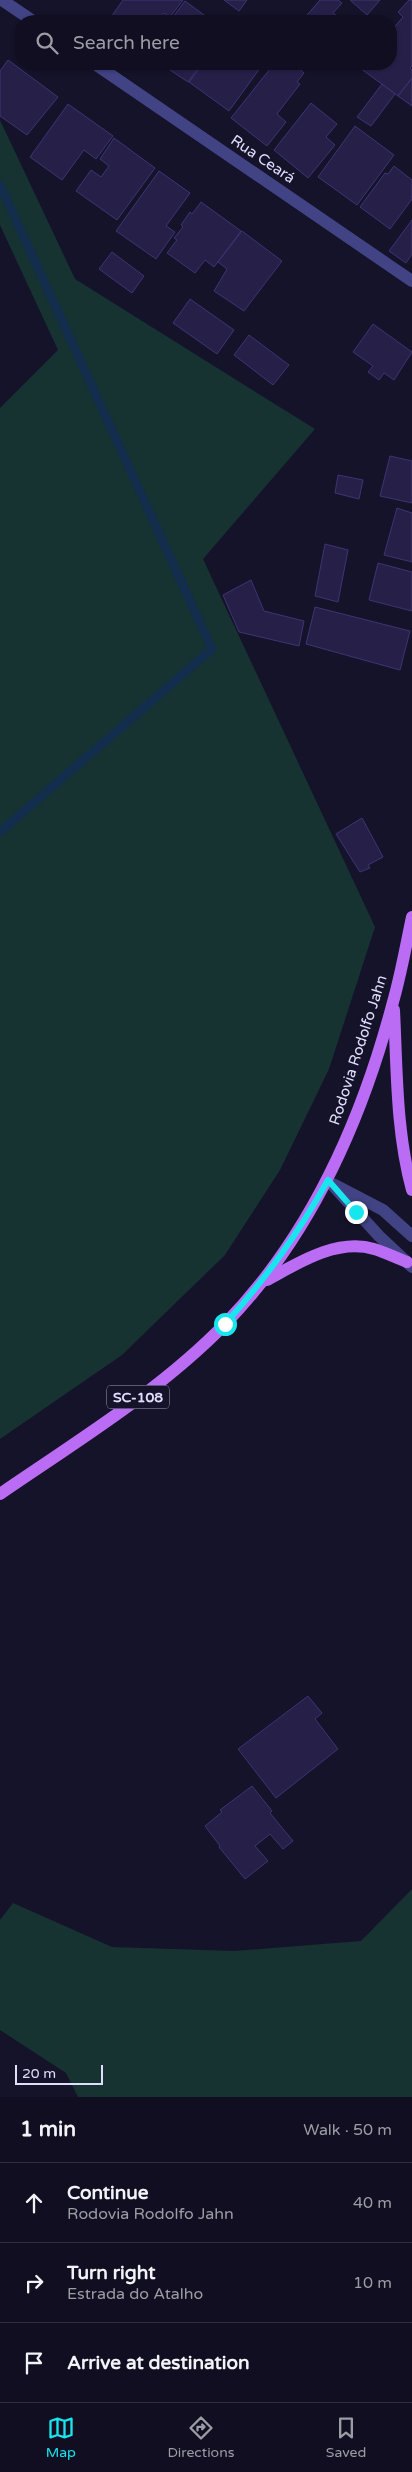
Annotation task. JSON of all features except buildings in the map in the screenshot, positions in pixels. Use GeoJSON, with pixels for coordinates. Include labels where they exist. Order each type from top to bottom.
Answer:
{"type":"FeatureCollection","features":[{"type":"Feature","properties":{"kind":"main road","name":"Rodovia Rodolfo Jahn"},"geometry":{"type":"LineString","coordinates":[[0,1494],[147,1391],[225,1324],[262,1283],[300,1230],[328,1180],[362,1098],[394,1002],[412,917]]}},
{"type":"Feature","properties":{"kind":"main road"},"geometry":{"type":"LineString","coordinates":[[394,1002],[399,1120],[406,1166],[412,1190]]}},
{"type":"Feature","properties":{"kind":"main road"},"geometry":{"type":"LineString","coordinates":[[262,1283],[308,1258],[340,1247],[373,1248],[409,1264]]}},
{"type":"Feature","properties":{"kind":"street"},"geometry":{"type":"LineString","coordinates":[[2,0],[24,15]]}},
{"type":"Feature","properties":{"kind":"street","name":"Rua Ceará"},"geometry":{"type":"LineString","coordinates":[[104,70],[412,281]]}},
{"type":"Feature","properties":{"kind":"street"},"geometry":{"type":"LineString","coordinates":[[328,1180],[383,1210],[412,1236]]}},
{"type":"Feature","properties":{"kind":"street"},"geometry":{"type":"LineString","coordinates":[[328,1180],[409,1264]]}},
{"type":"Feature","properties":{"kind":"green space"},"geometry":{"type":"Polygon","coordinates":[[[0,120],[75,279],[315,429],[203,559],[375,927],[329,1069],[280,1170],[225,1255],[122,1355],[0,1439],[0,408],[58,350],[0,225],[0,120]]]}},
{"type":"Feature","properties":{"kind":"green space"},"geometry":{"type":"Polygon","coordinates":[[[412,1889],[412,2097],[78,2097],[66,2073],[0,2030],[0,1920],[13,1903],[112,1947],[234,1951],[361,1941],[412,1889]]]}},
{"type":"Feature","properties":{"kind":"waterway"},"geometry":{"type":"LineString","coordinates":[[0,185],[212,649],[0,832]]}},
{"type":"Feature","properties":{"kind":"route"},"geometry":{"type":"LineString","coordinates":[[225,1324],[262,1283],[300,1230],[328,1180],[356,1212]]}}]}
